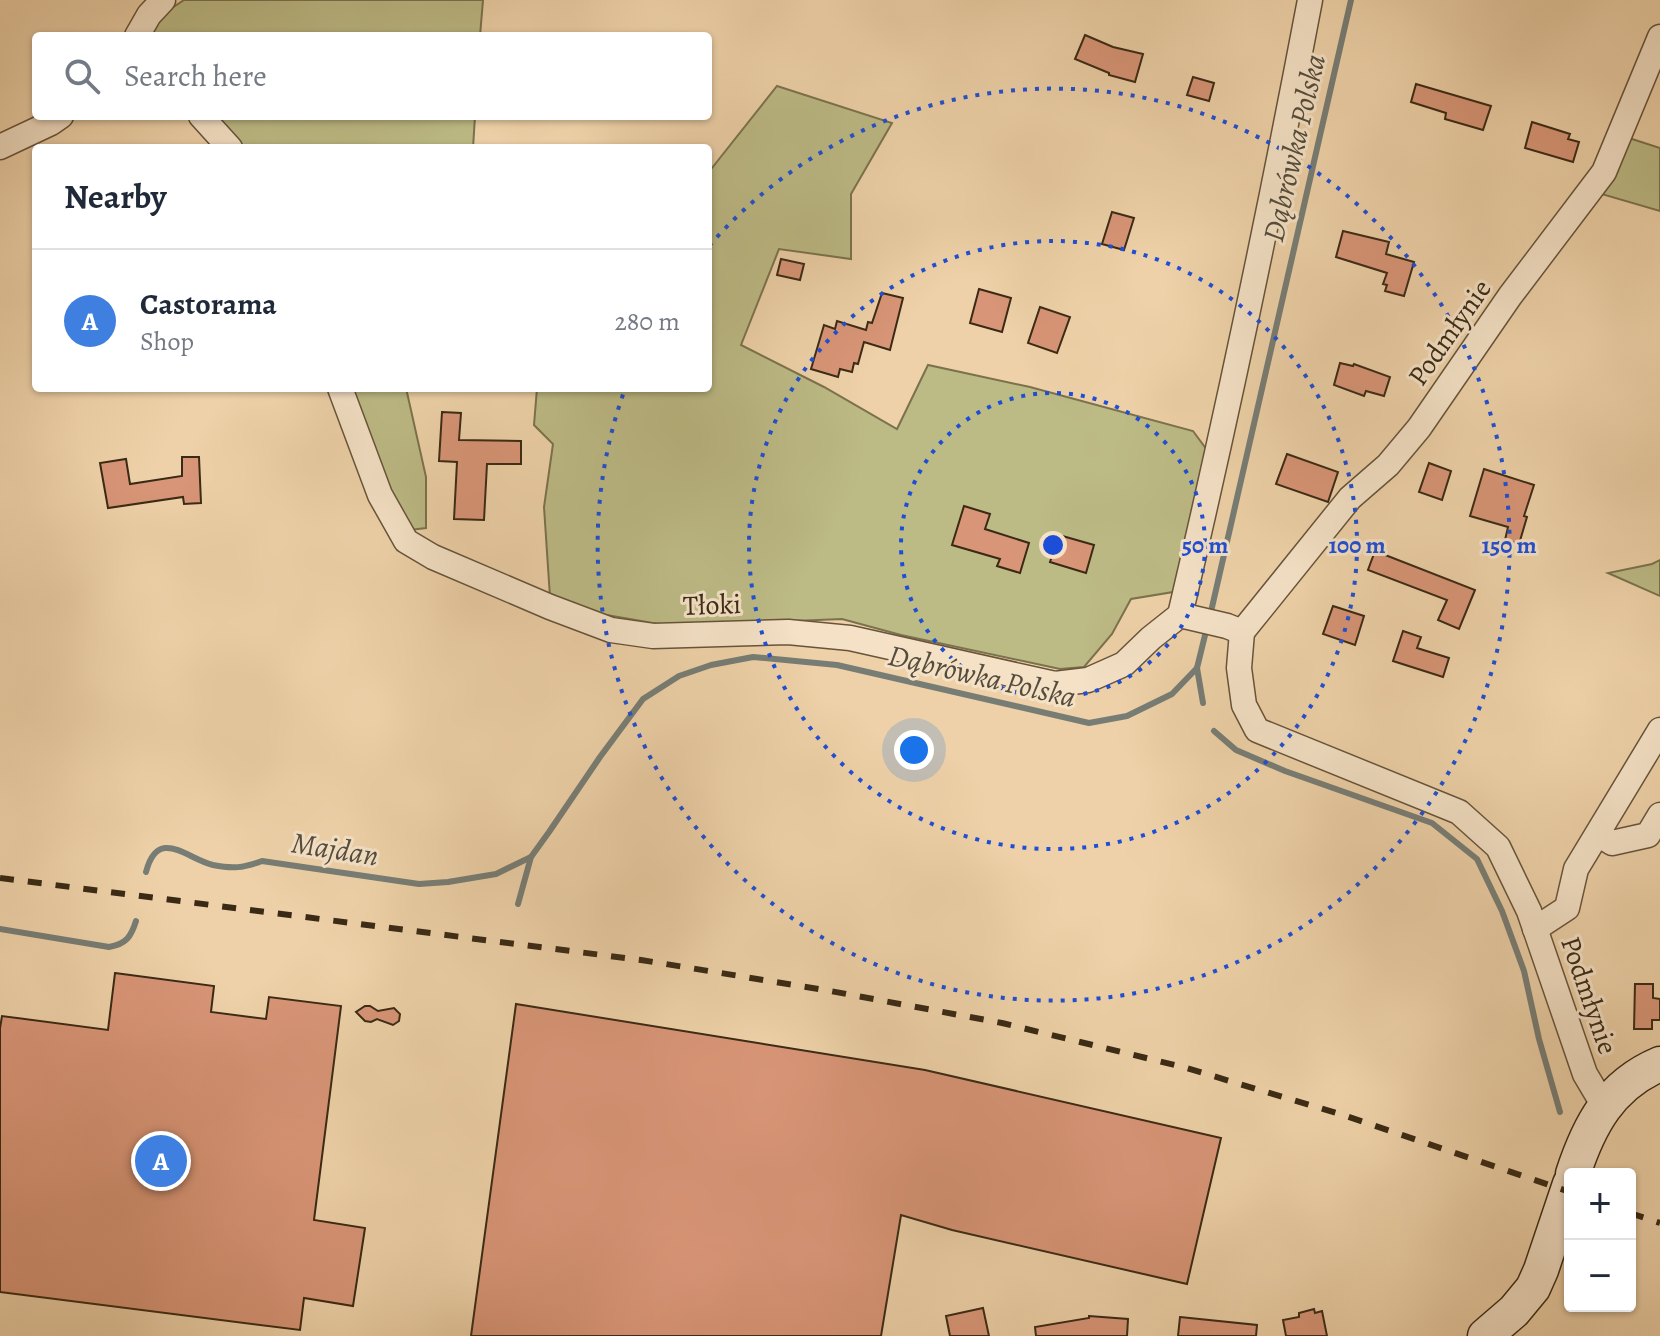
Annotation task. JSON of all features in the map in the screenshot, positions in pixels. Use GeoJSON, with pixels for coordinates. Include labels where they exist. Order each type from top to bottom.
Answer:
{"type":"FeatureCollection","features":[{"type":"Feature","properties":{"kind":"main road"},"geometry":{"type":"LineString","coordinates":[[1575,1168],[1604,1106],[1635,1077],[1660,1064]]}},
{"type":"Feature","properties":{"kind":"main road"},"geometry":{"type":"LineString","coordinates":[[1485,1336],[1514,1311],[1533,1288],[1564,1202]]}},
{"type":"Feature","properties":{"kind":"street"},"geometry":{"type":"LineString","coordinates":[[139,32],[163,0]]}},
{"type":"Feature","properties":{"kind":"street"},"geometry":{"type":"LineString","coordinates":[[1235,629],[1186,616],[1310,0]]}},
{"type":"Feature","properties":{"kind":"street","name":"Podmłynie"},"geometry":{"type":"LineString","coordinates":[[1604,1106],[1585,1074],[1529,911],[1498,847],[1459,812],[1257,730],[1244,705],[1235,629],[1350,498],[1388,465],[1419,428],[1510,296],[1604,172],[1660,37]]}},
{"type":"Feature","properties":{"kind":"street"},"geometry":{"type":"LineString","coordinates":[[0,147],[55,120]]}},
{"type":"Feature","properties":{"kind":"street"},"geometry":{"type":"LineString","coordinates":[[205,120],[226,144]]}},
{"type":"Feature","properties":{"kind":"street","name":"Tłoki"},"geometry":{"type":"LineString","coordinates":[[341,392],[380,495],[406,541],[433,557],[611,630],[653,636],[788,632],[850,638],[1055,684],[1088,680],[1124,664],[1151,638],[1186,616]]}},
{"type":"Feature","properties":{"kind":"street"},"geometry":{"type":"LineString","coordinates":[[1535,929],[1567,908],[1576,869],[1660,730]]}},
{"type":"Feature","properties":{"kind":"street"},"geometry":{"type":"LineString","coordinates":[[1598,834],[1612,843],[1648,835],[1660,815]]}},
{"type":"Feature","properties":{"kind":"shaded area"},"geometry":{"type":"Polygon","coordinates":[[[184,0],[483,0],[480,32],[152,32],[154,20],[184,0]]]}},
{"type":"Feature","properties":{"kind":"shaded area"},"geometry":{"type":"Polygon","coordinates":[[[777,86],[892,123],[851,194],[851,259],[779,249],[741,345],[897,429],[928,365],[1030,387],[1193,431],[1207,450],[1173,592],[1131,599],[1112,634],[1084,667],[1060,669],[901,635],[842,619],[670,626],[595,613],[550,597],[544,507],[553,444],[534,425],[537,392],[712,392],[712,168],[777,86]]]}},
{"type":"Feature","properties":{"kind":"shaded area"},"geometry":{"type":"Polygon","coordinates":[[[217,120],[475,120],[473,144],[239,144],[217,120]]]}},
{"type":"Feature","properties":{"kind":"shaded area"},"geometry":{"type":"Polygon","coordinates":[[[1629,138],[1660,148],[1660,211],[1598,193],[1629,138]]]}},
{"type":"Feature","properties":{"kind":"shaded area"},"geometry":{"type":"Polygon","coordinates":[[[349,392],[407,392],[426,477],[426,528],[410,530],[364,441],[349,392]]]}},
{"type":"Feature","properties":{"kind":"shaded area"},"geometry":{"type":"Polygon","coordinates":[[[1660,560],[1660,596],[1608,573],[1652,564],[1660,560]]]}},
{"type":"Feature","properties":{"kind":"building"},"geometry":{"type":"Polygon","coordinates":[[[1085,35],[1113,47],[1143,54],[1135,82],[1109,75],[1075,59],[1085,35]]]}},
{"type":"Feature","properties":{"kind":"building"},"geometry":{"type":"Polygon","coordinates":[[[1193,77],[1214,83],[1209,101],[1187,95],[1193,77]]]}},
{"type":"Feature","properties":{"kind":"building"},"geometry":{"type":"Polygon","coordinates":[[[1416,84],[1491,106],[1483,130],[1445,119],[1446,113],[1411,102],[1416,84]]]}},
{"type":"Feature","properties":{"kind":"building"},"geometry":{"type":"Polygon","coordinates":[[[1532,122],[1570,134],[1568,139],[1579,142],[1573,162],[1525,148],[1532,122]]]}},
{"type":"Feature","properties":{"kind":"building"},"geometry":{"type":"Polygon","coordinates":[[[1112,212],[1134,218],[1124,250],[1102,244],[1112,212]]]}},
{"type":"Feature","properties":{"kind":"building"},"geometry":{"type":"Polygon","coordinates":[[[1343,231],[1389,242],[1386,254],[1414,262],[1404,296],[1385,291],[1387,285],[1383,284],[1387,273],[1336,257],[1343,231]]]}},
{"type":"Feature","properties":{"kind":"building"},"geometry":{"type":"Polygon","coordinates":[[[781,259],[804,264],[800,280],[777,275],[781,259]]]}},
{"type":"Feature","properties":{"kind":"building"},"geometry":{"type":"Polygon","coordinates":[[[979,289],[1011,298],[1002,332],[970,323],[979,289]]]}},
{"type":"Feature","properties":{"kind":"building"},"geometry":{"type":"Polygon","coordinates":[[[882,293],[903,298],[890,350],[864,342],[858,364],[854,363],[852,372],[840,369],[838,377],[811,369],[824,325],[835,329],[837,321],[866,330],[868,322],[872,323],[882,293]]]}},
{"type":"Feature","properties":{"kind":"building"},"geometry":{"type":"Polygon","coordinates":[[[1040,307],[1070,317],[1057,353],[1028,343],[1040,307]]]}},
{"type":"Feature","properties":{"kind":"building"},"geometry":{"type":"Polygon","coordinates":[[[1340,363],[1354,364],[1390,377],[1384,396],[1366,391],[1364,396],[1334,385],[1340,363]]]}},
{"type":"Feature","properties":{"kind":"building"},"geometry":{"type":"Polygon","coordinates":[[[442,412],[461,413],[459,440],[521,441],[521,464],[487,464],[484,520],[454,519],[457,462],[439,461],[442,412]]]}},
{"type":"Feature","properties":{"kind":"building"},"geometry":{"type":"Polygon","coordinates":[[[1287,454],[1338,472],[1328,502],[1276,484],[1287,454]]]}},
{"type":"Feature","properties":{"kind":"building"},"geometry":{"type":"Polygon","coordinates":[[[182,457],[199,457],[201,503],[184,504],[183,497],[108,508],[100,463],[126,459],[130,484],[182,476],[182,457]]]}},
{"type":"Feature","properties":{"kind":"building"},"geometry":{"type":"Polygon","coordinates":[[[1429,463],[1451,471],[1442,500],[1419,492],[1429,463]]]}},
{"type":"Feature","properties":{"kind":"building"},"geometry":{"type":"Polygon","coordinates":[[[1484,469],[1534,485],[1519,544],[1505,540],[1508,527],[1470,516],[1484,469]]]}},
{"type":"Feature","properties":{"kind":"building"},"geometry":{"type":"Polygon","coordinates":[[[964,506],[990,514],[985,529],[1029,543],[1020,573],[997,566],[1000,559],[952,545],[964,506]]]}},
{"type":"Feature","properties":{"kind":"building"},"geometry":{"type":"Polygon","coordinates":[[[1059,535],[1094,545],[1086,573],[1050,562],[1059,535]]]}},
{"type":"Feature","properties":{"kind":"building"},"geometry":{"type":"Polygon","coordinates":[[[1375,551],[1475,590],[1459,629],[1438,620],[1447,600],[1368,570],[1375,551]]]}},
{"type":"Feature","properties":{"kind":"building"},"geometry":{"type":"Polygon","coordinates":[[[1333,606],[1364,616],[1355,645],[1323,634],[1333,606]]]}},
{"type":"Feature","properties":{"kind":"building"},"geometry":{"type":"Polygon","coordinates":[[[1403,631],[1421,637],[1417,648],[1449,658],[1443,677],[1393,661],[1403,631]]]}},
{"type":"Feature","properties":{"kind":"building"},"geometry":{"type":"Polygon","coordinates":[[[115,973],[214,986],[211,1012],[266,1019],[269,997],[341,1006],[314,1220],[365,1228],[353,1306],[304,1298],[300,1330],[0,1292],[2,1016],[108,1030],[115,973]]]}},
{"type":"Feature","properties":{"kind":"building"},"geometry":{"type":"Polygon","coordinates":[[[1635,984],[1653,984],[1653,998],[1660,999],[1660,1020],[1652,1020],[1652,1029],[1634,1029],[1635,984]]]}},
{"type":"Feature","properties":{"kind":"building"},"geometry":{"type":"Polygon","coordinates":[[[516,1004],[925,1070],[1221,1138],[1187,1284],[952,1230],[901,1215],[881,1336],[471,1336],[516,1004]]]}},
{"type":"Feature","properties":{"kind":"building"},"geometry":{"type":"Polygon","coordinates":[[[365,1006],[378,1011],[394,1008],[400,1014],[399,1021],[393,1025],[377,1019],[365,1021],[356,1012],[365,1006]]]}},
{"type":"Feature","properties":{"kind":"building"},"geometry":{"type":"Polygon","coordinates":[[[983,1308],[989,1336],[950,1336],[946,1316],[983,1308]]]}},
{"type":"Feature","properties":{"kind":"building"},"geometry":{"type":"Polygon","coordinates":[[[1314,1309],[1315,1313],[1322,1311],[1327,1336],[1286,1336],[1283,1320],[1299,1317],[1299,1313],[1314,1309]]]}},
{"type":"Feature","properties":{"kind":"building"},"geometry":{"type":"Polygon","coordinates":[[[1089,1316],[1128,1319],[1127,1336],[1036,1336],[1035,1327],[1089,1316]]]}},
{"type":"Feature","properties":{"kind":"building"},"geometry":{"type":"Polygon","coordinates":[[[1180,1317],[1257,1325],[1256,1336],[1178,1336],[1180,1317]]]}},
{"type":"Feature","properties":{"kind":"waterway","name":"Dąbrówka Polska"},"geometry":{"type":"LineString","coordinates":[[1210,616],[1351,0]]}},
{"type":"Feature","properties":{"kind":"waterway","name":"Dąbrówka Polska"},"geometry":{"type":"LineString","coordinates":[[518,904],[531,857],[600,757],[643,699],[679,676],[711,665],[753,657],[837,665],[1089,723],[1127,716],[1172,694],[1197,668],[1207,627]]}},
{"type":"Feature","properties":{"kind":"waterway"},"geometry":{"type":"LineString","coordinates":[[1197,668],[1203,703]]}},
{"type":"Feature","properties":{"kind":"waterway"},"geometry":{"type":"LineString","coordinates":[[1214,731],[1236,750],[1285,771],[1432,823],[1477,859],[1502,911],[1524,971],[1560,1112]]}},
{"type":"Feature","properties":{"kind":"waterway","name":"Majdan"},"geometry":{"type":"LineString","coordinates":[[146,872],[151,858],[166,848],[220,866],[238,867],[262,861],[419,884],[496,874],[531,857]]}},
{"type":"Feature","properties":{"kind":"waterway","name":"Majdan"},"geometry":{"type":"LineString","coordinates":[[0,929],[109,947],[127,939],[136,921]]}},
{"type":"Feature","properties":{"kind":"railway"},"geometry":{"type":"LineString","coordinates":[[0,878],[641,960],[1002,1023],[1183,1067],[1343,1115],[1564,1190]]}},
{"type":"Feature","properties":{"kind":"railway"},"geometry":{"type":"LineString","coordinates":[[1636,1215],[1660,1223]]}},
{"type":"Feature","properties":{"kind":"place","name":"Castorama"},"geometry":{"type":"Point","coordinates":[161,1161]}}]}
